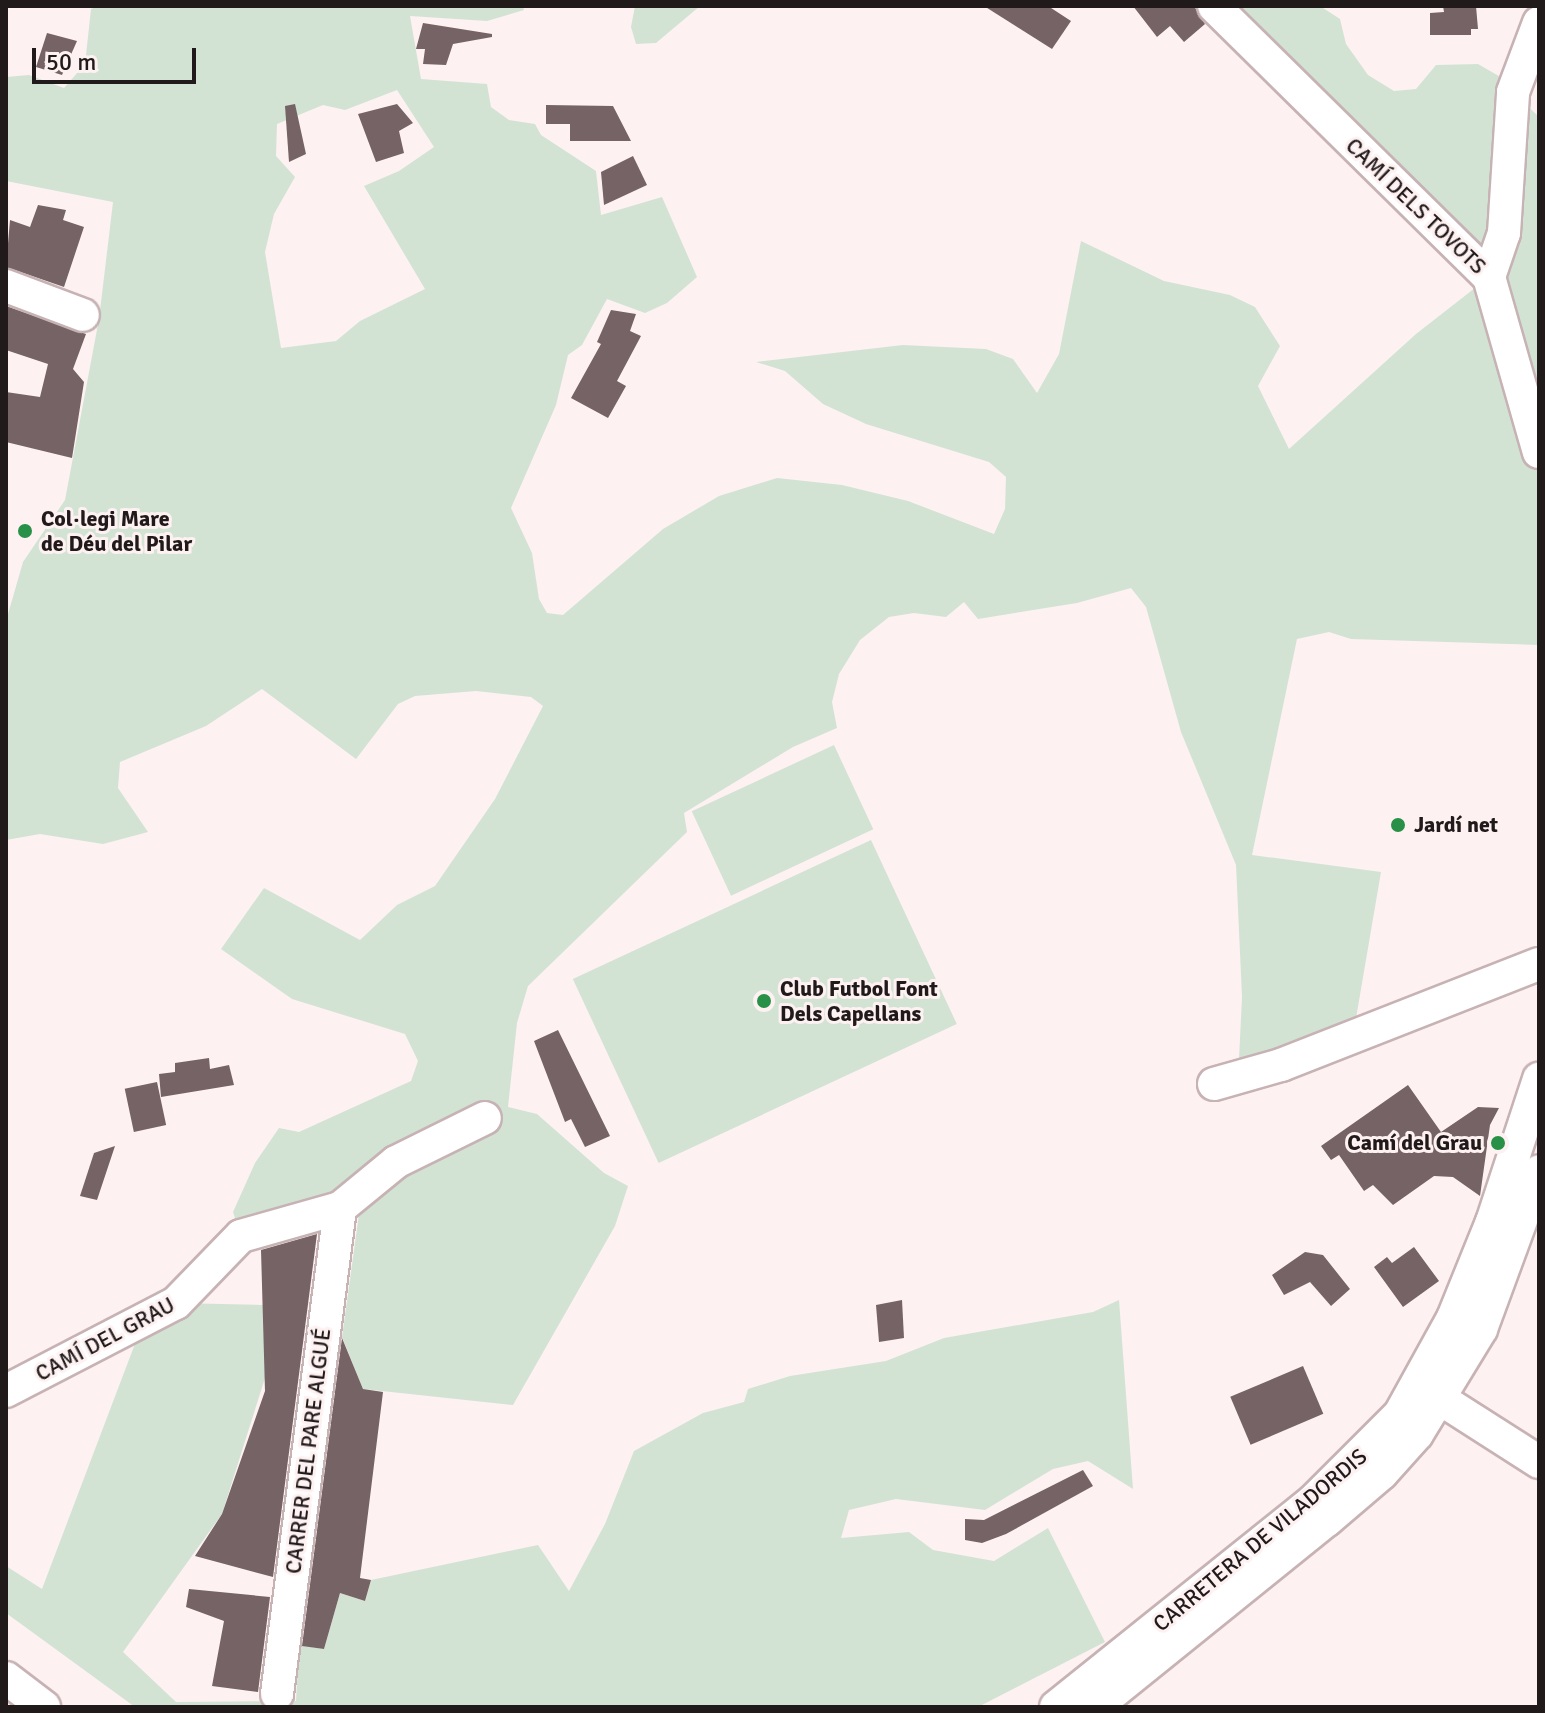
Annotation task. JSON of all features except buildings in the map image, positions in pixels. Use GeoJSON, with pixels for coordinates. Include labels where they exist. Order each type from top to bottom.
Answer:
{"type":"FeatureCollection","features":[{"type":"Feature","properties":{"kind":"street","name":"CAMÍ DELS TOVOTS"},"geometry":{"type":"LineString","coordinates":[[1214,6],[1489,277],[1539,452]]}},
{"type":"Feature","properties":{"kind":"street"},"geometry":{"type":"LineString","coordinates":[[1489,277],[1504,233],[1513,92],[1539,23]]}},
{"type":"Feature","properties":{"kind":"street"},"geometry":{"type":"LineString","coordinates":[[6,286],[83,315]]}},
{"type":"Feature","properties":{"kind":"street"},"geometry":{"type":"LineString","coordinates":[[1214,1084],[1281,1065],[1539,964]]}},
{"type":"Feature","properties":{"kind":"street","name":"CARRETERA DE VILADORDIS"},"geometry":{"type":"LineString","coordinates":[[1056,1707],[1313,1501],[1400,1414],[1458,1304],[1492,1222],[1539,1079]]}},
{"type":"Feature","properties":{"kind":"street","name":"CAMÍ DEL GRAU"},"geometry":{"type":"LineString","coordinates":[[6,1391],[176,1303],[241,1236],[340,1208],[396,1162],[485,1118]]}},
{"type":"Feature","properties":{"kind":"street","name":"CARRETERA DE VILADORDIS"},"geometry":{"type":"LineString","coordinates":[[1095,1707],[1382,1473],[1442,1400],[1481,1329],[1539,1171]]}},
{"type":"Feature","properties":{"kind":"street","name":"CARRER DEL PARE ALGUÉ"},"geometry":{"type":"LineString","coordinates":[[277,1694],[340,1208]]}},
{"type":"Feature","properties":{"kind":"street"},"geometry":{"type":"LineString","coordinates":[[1442,1400],[1539,1462]]}},
{"type":"Feature","properties":{"kind":"street"},"geometry":{"type":"LineString","coordinates":[[6,1678],[44,1707]]}},
{"type":"Feature","properties":{"kind":"green space"},"geometry":{"type":"Polygon","coordinates":[[[98,6],[523,6],[524,10],[487,21],[410,16],[421,79],[487,84],[491,107],[509,120],[535,124],[541,135],[596,171],[601,215],[662,197],[697,277],[667,303],[645,313],[607,299],[582,345],[568,355],[556,405],[511,508],[532,553],[539,599],[547,613],[563,615],[663,529],[719,496],[777,478],[842,485],[908,501],[994,534],[1005,509],[1006,477],[989,462],[866,424],[823,404],[785,371],[756,362],[903,345],[986,349],[1013,359],[1037,393],[1059,354],[1081,241],[1164,281],[1230,295],[1255,307],[1280,346],[1258,386],[1289,449],[1416,334],[1489,277],[1513,92],[1539,117],[1539,645],[1351,639],[1329,632],[1297,639],[1252,855],[1381,872],[1353,1036],[1238,1080],[1242,997],[1236,865],[1181,732],[1146,607],[1131,588],[1077,603],[978,619],[964,602],[946,617],[914,613],[889,617],[860,640],[839,674],[832,702],[837,728],[793,747],[684,813],[687,832],[528,986],[517,1023],[508,1107],[537,1114],[604,1173],[628,1186],[615,1226],[513,1405],[363,1389],[342,1337],[359,1214],[393,1165],[340,1208],[241,1236],[233,1212],[255,1163],[279,1128],[299,1132],[411,1081],[418,1061],[405,1034],[292,999],[221,949],[264,888],[360,940],[397,905],[435,886],[495,799],[543,706],[531,697],[476,691],[415,696],[398,704],[356,759],[262,689],[206,726],[120,762],[118,788],[148,832],[103,844],[40,834],[6,840],[6,621],[23,562],[65,500],[99,319],[113,202],[6,181],[6,77],[29,75],[64,88],[85,64],[91,9],[98,6]],[[397,90],[345,110],[323,105],[277,124],[276,156],[295,177],[274,214],[265,252],[281,348],[336,341],[360,321],[425,289],[364,186],[399,171],[434,147],[397,90]]]}},
{"type":"Feature","properties":{"kind":"green space"},"geometry":{"type":"Polygon","coordinates":[[[635,6],[700,6],[656,43],[636,44],[631,27],[635,6]]]}},
{"type":"Feature","properties":{"kind":"green space"},"geometry":{"type":"Polygon","coordinates":[[[1214,6],[1320,6],[1340,19],[1346,44],[1368,75],[1394,91],[1416,89],[1436,65],[1478,64],[1504,79],[1491,230],[1479,249],[1214,6]]]}},
{"type":"Feature","properties":{"kind":"green space"},"geometry":{"type":"Polygon","coordinates":[[[834,745],[873,829],[731,896],[692,811],[834,745]]]}},
{"type":"Feature","properties":{"kind":"green space","name":"Club Futbol Font Dels Capellans"},"geometry":{"type":"Polygon","coordinates":[[[871,840],[957,1024],[659,1163],[573,979],[871,840]]]}},
{"type":"Feature","properties":{"kind":"green space"},"geometry":{"type":"Polygon","coordinates":[[[1119,1300],[1133,1489],[1088,1461],[1053,1469],[985,1510],[896,1499],[849,1510],[841,1538],[909,1532],[933,1550],[994,1561],[1048,1528],[1105,1642],[978,1707],[135,1707],[6,1613],[6,1566],[42,1589],[144,1320],[176,1303],[263,1305],[265,1378],[222,1514],[123,1652],[176,1702],[296,1701],[299,1645],[324,1649],[340,1593],[365,1601],[371,1580],[538,1545],[569,1591],[605,1524],[634,1451],[703,1413],[744,1402],[748,1389],[790,1376],[886,1361],[944,1338],[1093,1312],[1119,1300]]]}},
{"type":"Feature","properties":{"kind":"place","name":"Col·legi Mare de Déu del Pilar"},"geometry":{"type":"Point","coordinates":[25,531]}},
{"type":"Feature","properties":{"kind":"place","name":"Jardí net"},"geometry":{"type":"Point","coordinates":[1398,825]}},
{"type":"Feature","properties":{"kind":"place","name":"Club Futbol Font Dels Capellans"},"geometry":{"type":"Point","coordinates":[764,1001]}},
{"type":"Feature","properties":{"kind":"place","name":"Camí del Grau"},"geometry":{"type":"Point","coordinates":[1498,1143]}}]}
